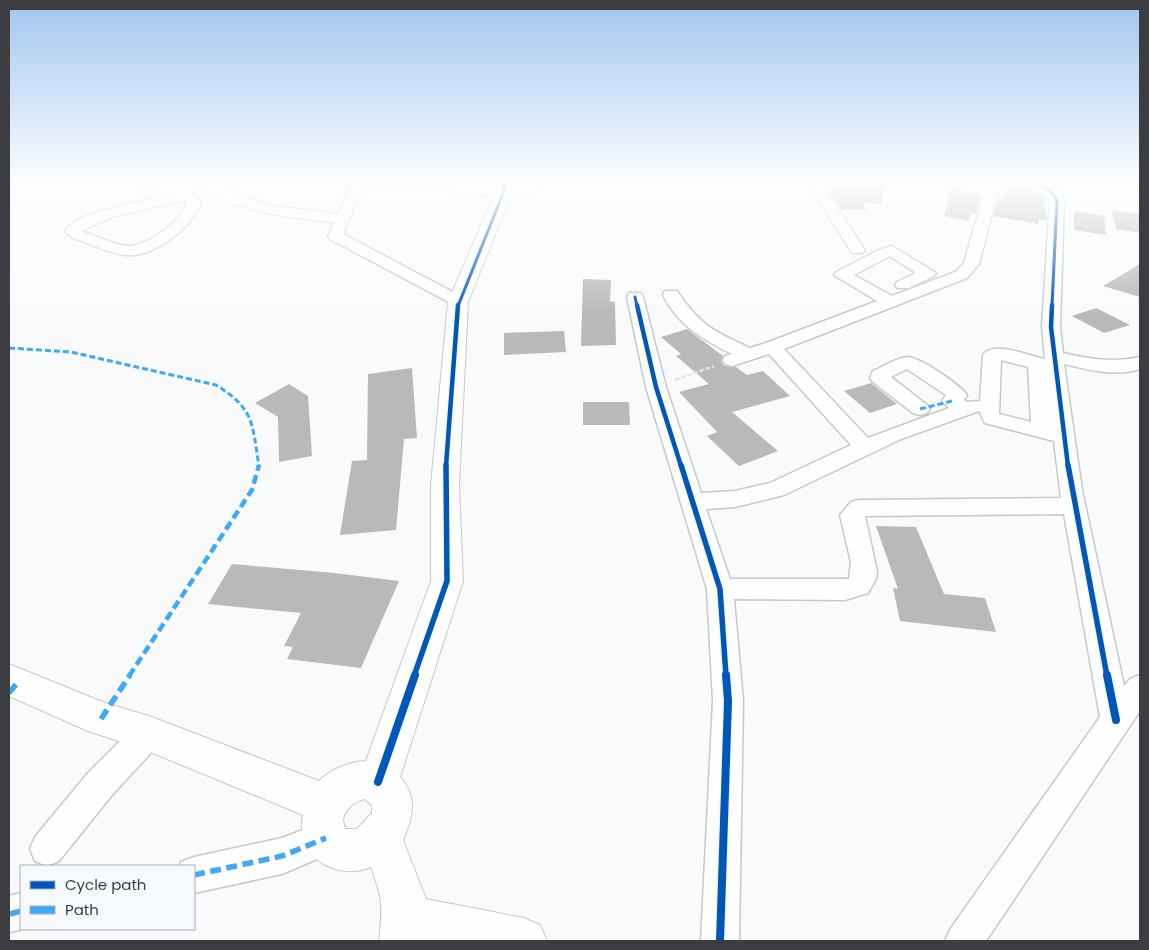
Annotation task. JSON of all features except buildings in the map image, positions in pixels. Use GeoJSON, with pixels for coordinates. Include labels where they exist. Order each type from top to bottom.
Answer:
{"type":"FeatureCollection","features":[{"type":"Feature","properties":{"kind":"street"},"geometry":{"type":"LineString","coordinates":[[76,227],[72,231],[76,234],[127,251],[135,250],[159,239],[175,227]]}},
{"type":"Feature","properties":{"kind":"street"},"geometry":{"type":"LineString","coordinates":[[338,227],[335,236],[458,302]]}},
{"type":"Feature","properties":{"kind":"street"},"geometry":{"type":"LineString","coordinates":[[378,782],[447,581],[445,485],[458,302],[488,227]]}},
{"type":"Feature","properties":{"kind":"street"},"geometry":{"type":"LineString","coordinates":[[842,227],[857,250]]}},
{"type":"Feature","properties":{"kind":"street"},"geometry":{"type":"LineString","coordinates":[[671,295],[685,318],[741,357],[772,347],[884,299],[961,275],[971,264],[981,227]]}},
{"type":"Feature","properties":{"kind":"street"},"geometry":{"type":"LineString","coordinates":[[1042,431],[1050,397],[1049,363],[1056,227]]}},
{"type":"Feature","properties":{"kind":"street"},"geometry":{"type":"LineString","coordinates":[[635,297],[656,387],[720,589],[728,702],[720,941]]}},
{"type":"Feature","properties":{"kind":"street"},"geometry":{"type":"LineString","coordinates":[[772,347],[865,447]]}},
{"type":"Feature","properties":{"kind":"street"},"geometry":{"type":"LineString","coordinates":[[1065,436],[992,419],[989,415],[992,355],[996,353],[1049,363],[1127,368],[1140,364]]}},
{"type":"Feature","properties":{"kind":"street"},"geometry":{"type":"LineString","coordinates":[[691,502],[716,502],[776,489],[865,447],[970,408],[952,401],[957,395],[954,392],[912,364],[906,364],[880,375],[880,378],[920,409]]}},
{"type":"Feature","properties":{"kind":"street"},"geometry":{"type":"LineString","coordinates":[[1050,397],[1065,436],[1074,506],[1116,720]]}},
{"type":"Feature","properties":{"kind":"street"},"geometry":{"type":"LineString","coordinates":[[720,589],[845,590],[859,587],[864,580],[865,567],[852,515],[859,508],[1074,506]]}},
{"type":"Feature","properties":{"kind":"street"},"geometry":{"type":"LineString","coordinates":[[12,685],[101,718],[149,733],[214,761],[326,821],[336,848],[351,851],[367,847],[382,837],[392,822],[394,805],[389,791],[378,782],[364,780],[350,783],[337,791],[326,821],[282,856],[195,875]]}},
{"type":"Feature","properties":{"kind":"street"},"geometry":{"type":"LineString","coordinates":[[964,941],[1140,688]]}},
{"type":"Feature","properties":{"kind":"street"},"geometry":{"type":"LineString","coordinates":[[46,850],[100,784],[149,733]]}},
{"type":"Feature","properties":{"kind":"street"},"geometry":{"type":"LineString","coordinates":[[382,837],[404,897],[404,929],[524,941]]}},
{"type":"Feature","properties":{"kind":"path"},"geometry":{"type":"LineString","coordinates":[[656,387],[741,357]]}},
{"type":"Feature","properties":{"kind":"marked path"},"geometry":{"type":"LineString","coordinates":[[9,348],[71,352],[216,385],[237,398],[252,421],[259,467],[252,490],[101,719]]}},
{"type":"Feature","properties":{"kind":"marked path"},"geometry":{"type":"LineString","coordinates":[[920,409],[952,401]]}},
{"type":"Feature","properties":{"kind":"marked path"},"geometry":{"type":"LineString","coordinates":[[9,693],[17,683]]}},
{"type":"Feature","properties":{"kind":"marked path"},"geometry":{"type":"LineString","coordinates":[[195,875],[282,856],[326,838]]}},
{"type":"Feature","properties":{"kind":"marked path"},"geometry":{"type":"LineString","coordinates":[[10,914],[20,911]]}},
{"type":"Feature","properties":{"kind":"cycle path"},"geometry":{"type":"LineString","coordinates":[[378,782],[447,581],[445,485],[458,302],[489,227]]}},
{"type":"Feature","properties":{"kind":"cycle path"},"geometry":{"type":"LineString","coordinates":[[1056,227],[1051,327],[1055,367],[1071,490],[1116,720]]}},
{"type":"Feature","properties":{"kind":"cycle path"},"geometry":{"type":"LineString","coordinates":[[635,297],[656,387],[720,589],[728,701],[720,941]]}}]}
